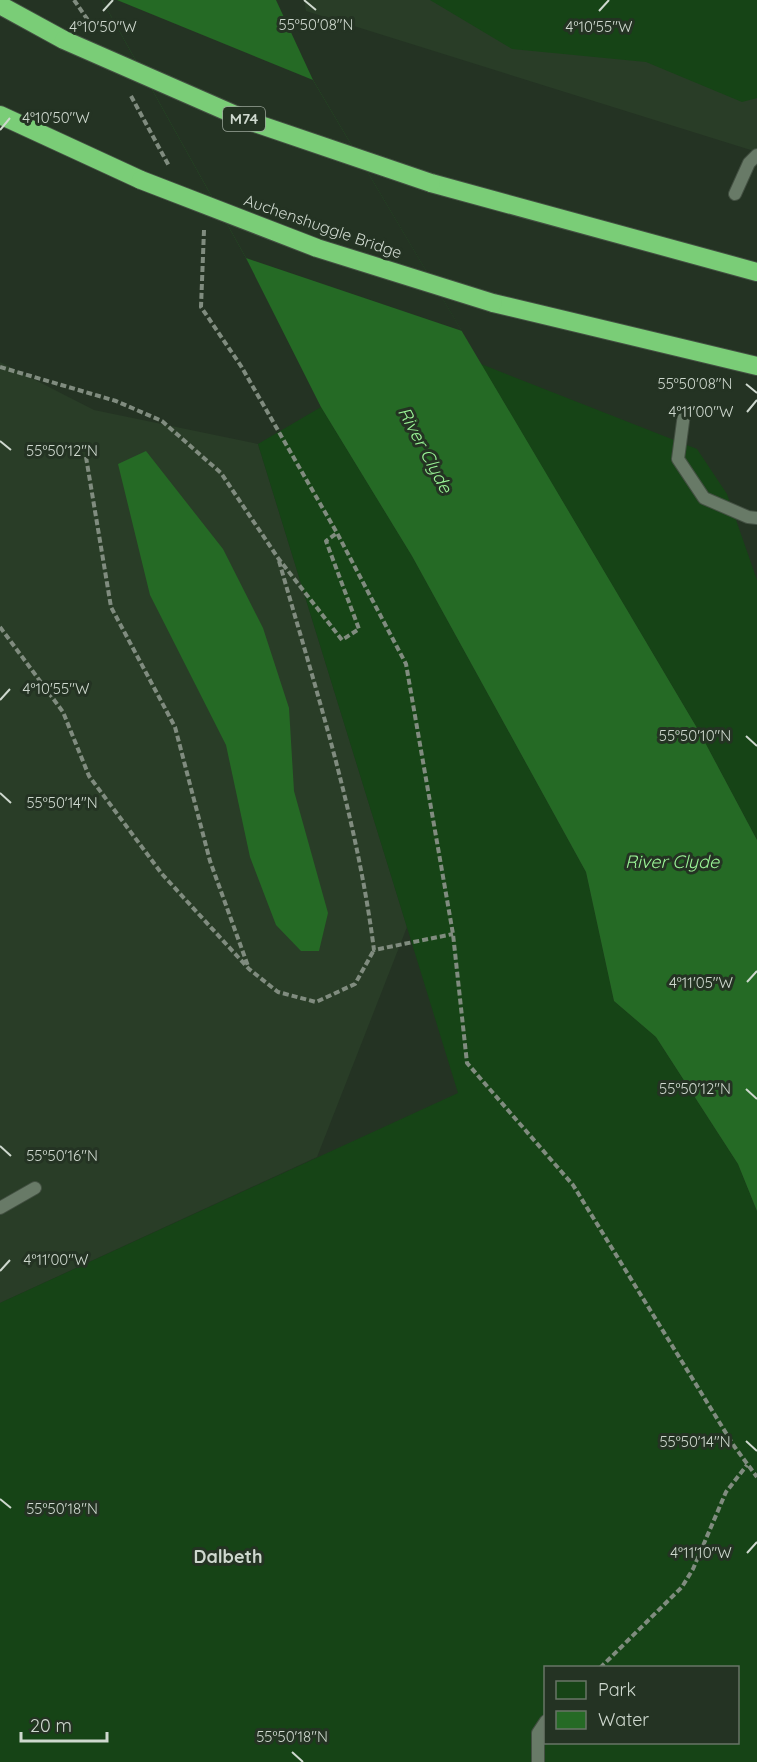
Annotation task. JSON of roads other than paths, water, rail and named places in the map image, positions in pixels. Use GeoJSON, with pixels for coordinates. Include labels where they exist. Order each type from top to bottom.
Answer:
{"type":"FeatureCollection","features":[{"type":"Feature","properties":{"kind":"highway","name":"M74"},"geometry":{"type":"LineString","coordinates":[[0,5],[64,40],[249,121],[431,183],[757,272]]}},
{"type":"Feature","properties":{"kind":"highway","name":"Auchenshuggle Bridge"},"geometry":{"type":"LineString","coordinates":[[0,115],[141,180],[317,248],[493,303],[757,366]]}},
{"type":"Feature","properties":{"kind":"lane"},"geometry":{"type":"LineString","coordinates":[[735,194],[748,163],[757,155]]}},
{"type":"Feature","properties":{"kind":"lane"},"geometry":{"type":"LineString","coordinates":[[684,414],[678,459],[704,498],[748,518],[757,518]]}},
{"type":"Feature","properties":{"kind":"lane"},"geometry":{"type":"LineString","coordinates":[[0,1208],[35,1188]]}},
{"type":"Feature","properties":{"kind":"lane"},"geometry":{"type":"LineString","coordinates":[[538,1762],[538,1733],[544,1724]]}},
{"type":"Feature","properties":{"kind":"water","name":"River Clyde"},"geometry":{"type":"Polygon","coordinates":[[[102,0],[276,0],[313,80],[700,733],[757,840],[757,1211],[738,1164],[656,1037],[614,1001],[586,872],[412,556],[321,407],[246,258],[102,0]]]}},
{"type":"Feature","properties":{"kind":"water"},"geometry":{"type":"Polygon","coordinates":[[[146,451],[223,549],[263,628],[289,708],[294,791],[328,913],[319,951],[301,951],[276,925],[250,857],[226,745],[150,595],[118,464],[146,451]]]}},
{"type":"Feature","properties":{"kind":"district","name":"Dalbeth"},"geometry":{"type":"Point","coordinates":[228,1557]}}]}
